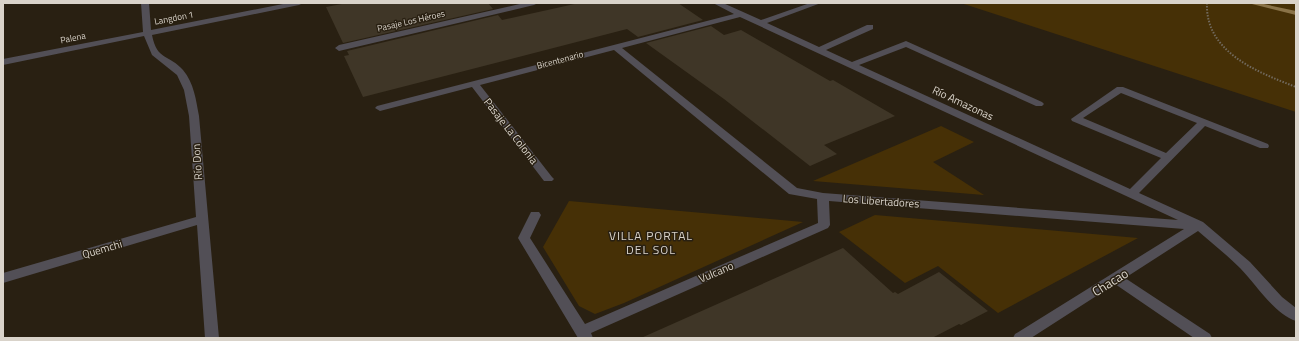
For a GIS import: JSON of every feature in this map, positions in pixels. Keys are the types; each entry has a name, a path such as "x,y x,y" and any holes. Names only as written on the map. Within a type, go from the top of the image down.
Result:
{"street":[{"name":"Río Don","path":"146,3 148,34 151,48 156,56 163,62 175,66 189,88 194,116 212,338"},
{"name":"Langdon 1","path":"148,34 299,3"},
{"name":"Pasaje Los Héroes","path":"340,48 534,3"},
{"name":"Río Amazonas","path":"717,3 1199,225 1245,266 1277,301 1296,316"},
{"path":"760,23 817,3"},
{"name":"Bicentenario","path":"380,108 741,14"},
{"path":"819,50 870,27"},
{"name":"Palena","path":"3,62 148,34"},
{"path":"851,65 906,44 1039,104"},
{"name":"Los Libertadores","path":"615,46 793,191 823,196 1199,225"},
{"name":"Pasaje La Colonia","path":"474,83 548,179"},
{"path":"1167,157 1076,119 1120,89 1264,146"},
{"path":"1131,194 1203,122"},
{"name":"Vulcano","path":"584,334 824,225 823,196"},
{"path":"535,215 524,238 584,334"},
{"name":"Quemchi","path":"3,278 202,220"},
{"name":"Chacao","path":"1020,338 1199,225"},
{"path":"1115,278 1206,338"}],"path":[{"path":"1207,3 1207,19 1211,29 1229,52 1260,72 1296,87"}],"shaded area":[{"path":"960,3 1296,3 1296,112 967,5"},
{"path":"941,126 974,142 933,162 984,195 813,181"},
{"path":"569,201 803,222 624,303 595,314 579,306 543,247"},
{"path":"875,215 1138,238 998,313 938,266 905,283 839,232"}],"building":[{"path":"347,3 488,3 493,9 343,43 326,7"},
{"path":"579,3 678,3 703,20 638,37 627,29 363,97 344,56 349,55 347,51 498,15 502,20"},
{"path":"711,26 724,35 741,30 830,81 833,80 895,116 824,145 837,154 810,166 724,99 646,43"},
{"path":"843,248 893,293 895,292 898,294 939,272 988,311 932,338 641,338"}],"waterway":[{"path":"1251,3 1296,13"}],"district":[{"name":"VILLA PORTAL DEL SOL","path":"651,243"}]}
